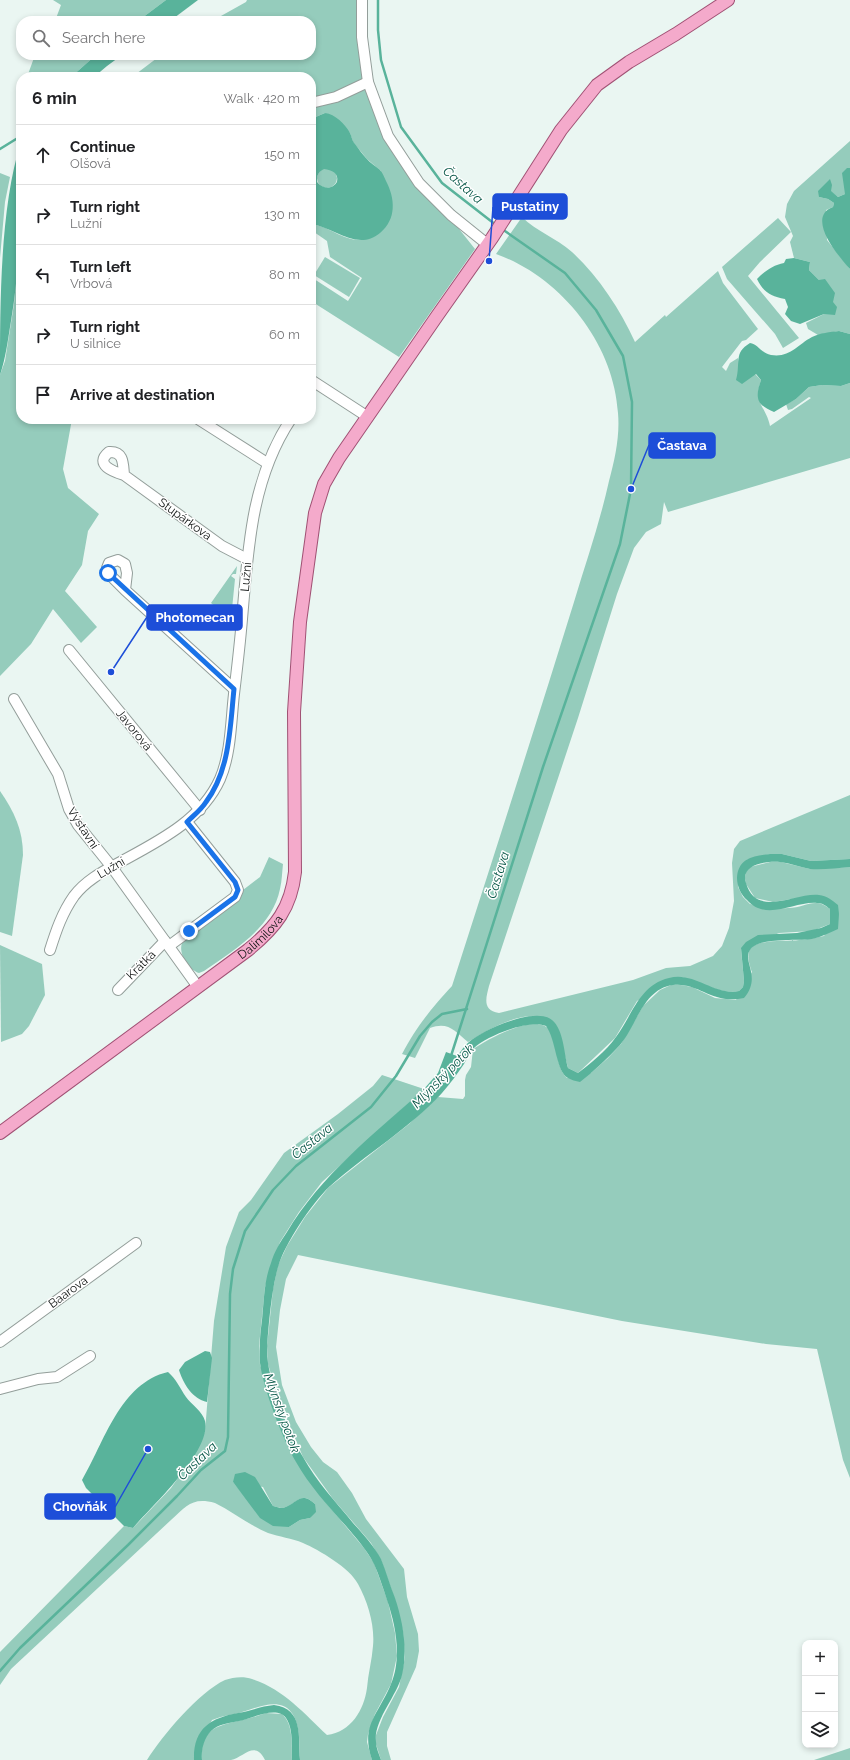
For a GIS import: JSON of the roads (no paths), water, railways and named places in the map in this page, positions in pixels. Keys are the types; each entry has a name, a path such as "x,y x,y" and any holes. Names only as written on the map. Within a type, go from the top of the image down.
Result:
{"main road":[{"name":"Dalimilova","path":"0,1132 248,950 269,931 283,913 292,891 295,872 294,712 300,622 308,559 318,501 330,472 490,241 561,130 597,85 629,62 676,34 728,0"}],"street":[{"path":"362,0 362,37 368,82 388,136 419,183 451,215 490,241"},
{"path":"316,102 336,97 368,82"},
{"path":"316,386 368,417"},
{"path":"206,424 267,464"},
{"name":"Lužní","path":"50,950 61,917 75,895 100,873 187,822 207,802 220,779 229,746 247,559 255,509 267,464 288,424"},
{"name":"Stupárkova","path":"124,475 222,546 247,559"},
{"path":"125,590 234,689"},
{"name":"Javorová","path":"69,650 200,810"},
{"name":"Výstavní","path":"14,699 58,774 69,809 78,825 111,866 198,987"},
{"name":"Krátká","path":"118,990 167,944 235,897 238,890 235,882 187,822"},
{"name":"Baarova","path":"0,1342 136,1243"},
{"path":"0,1389 38,1379 57,1377 90,1356"}],"water":[{"path":"166,0 198,0 177,16 145,16"},
{"path":"90,60 115,60 100,72 77,72"},
{"path":"325,113 336,117 343,123 350,133 353,142 363,155 383,174 391,194 393,208 392,215 386,227 380,233 363,240 346,237 316,225 316,117","holes":["324,169 332,171 337,176 337,182 335,185 327,188 317,182 319,173"]},
{"path":"16,161 16,284 8,341 0,375 1,287 5,226"},
{"path":"847,168 850,168 850,269 832,247 823,228 822,219 825,212 833,207 834,203 828,199 819,197 818,191 830,179 832,185 831,191 838,197 845,194 842,173"},
{"path":"794,258 810,262 809,270 819,280 825,279 835,293 833,302 837,307 835,315 824,314 800,324 791,321 785,314 788,307 785,299 776,297 762,288 757,279 760,276 773,267 784,263 786,259"},
{"path":"839,331 850,334 850,383 841,386 822,385 809,387 796,399 774,412 758,400 758,391 761,380 756,374 742,384 736,380 739,355 741,351 750,343 768,354 783,355 815,336"},
{"name":"Mlýnský potok","path":"770,854 782,854 811,861 850,859 850,867 825,869 810,869 780,862 762,863 750,868 745,877 751,894 759,900 768,902 810,895 819,895 829,898 838,905 838,929 812,939 769,941 754,946 748,954 752,976 749,990 744,998 723,998 682,985 673,985 654,993 642,1009 620,1045 580,1082 569,1079 564,1075 546,1026 539,1024 519,1027 498,1034 480,1043 474,1048 451,1083 429,1106 402,1130 343,1175 322,1194 299,1225 281,1258 272,1294 267,1347 270,1374 277,1399 292,1436 308,1466 326,1491 372,1545 381,1559 395,1598 404,1636 405,1656 402,1675 378,1726 376,1734 376,1744 381,1760 372,1760 368,1738 372,1720 391,1684 396,1664 397,1653 393,1620 374,1564 365,1549 319,1495 301,1471 285,1441 269,1400 260,1363 260,1347 266,1284 274,1255 282,1239 301,1211 332,1173 424,1089 438,1073 446,1052 457,1056 469,1042 497,1026 522,1018 544,1016 556,1024 563,1042 568,1068 578,1073 608,1047 622,1029 637,1002 650,987 669,978 678,977 696,980 721,990 730,992 739,991 743,987 744,981 741,948 746,942 758,935 797,933 821,928 830,924 830,909 821,904 808,903 772,910 755,906 743,896 737,881 739,868 749,859"},
{"path":"205,1351 210,1352 212,1358 207,1402 197,1398 189,1390 179,1370 185,1362"},
{"path":"168,1372 176,1381 186,1397 202,1414 205,1421 205,1433 190,1463 166,1493 133,1528 124,1526 86,1488 82,1480 106,1432 125,1401 137,1388 151,1378"},
{"path":"245,1472 255,1477 273,1506 283,1508 299,1499 306,1498 315,1504 316,1512 310,1518 300,1520 289,1527 273,1526 260,1518 233,1482 235,1474"},
{"path":"274,1705 284,1708 295,1718 298,1725 300,1760 292,1760 292,1738 289,1723 286,1718 282,1714 270,1713 217,1727 211,1731 205,1741 202,1752 202,1760 194,1760 194,1749 200,1733 212,1722 228,1715"}],"waterway":[{"name":"Častava","path":"378,0 378,30 381,60 401,127 442,183 496,225"},
{"path":"0,149 16,139"},
{"name":"Častava","path":"451,1056 543,767 620,544 631,489 632,402 623,356 596,310 565,273 502,229"},
{"name":"Častava","path":"0,1671 20,1648 128,1545 201,1470 225,1451 228,1437 230,1294 233,1269 245,1231 273,1190 296,1166 371,1107 396,1076 420,1036 432,1022 442,1014 467,1009"}],"place":[{"name":"Pustatiny","path":"489,261"},
{"name":"Častava","path":"631,489"},
{"name":"Photomecan","path":"111,672"},
{"name":"Chovňák","path":"148,1449"}]}
